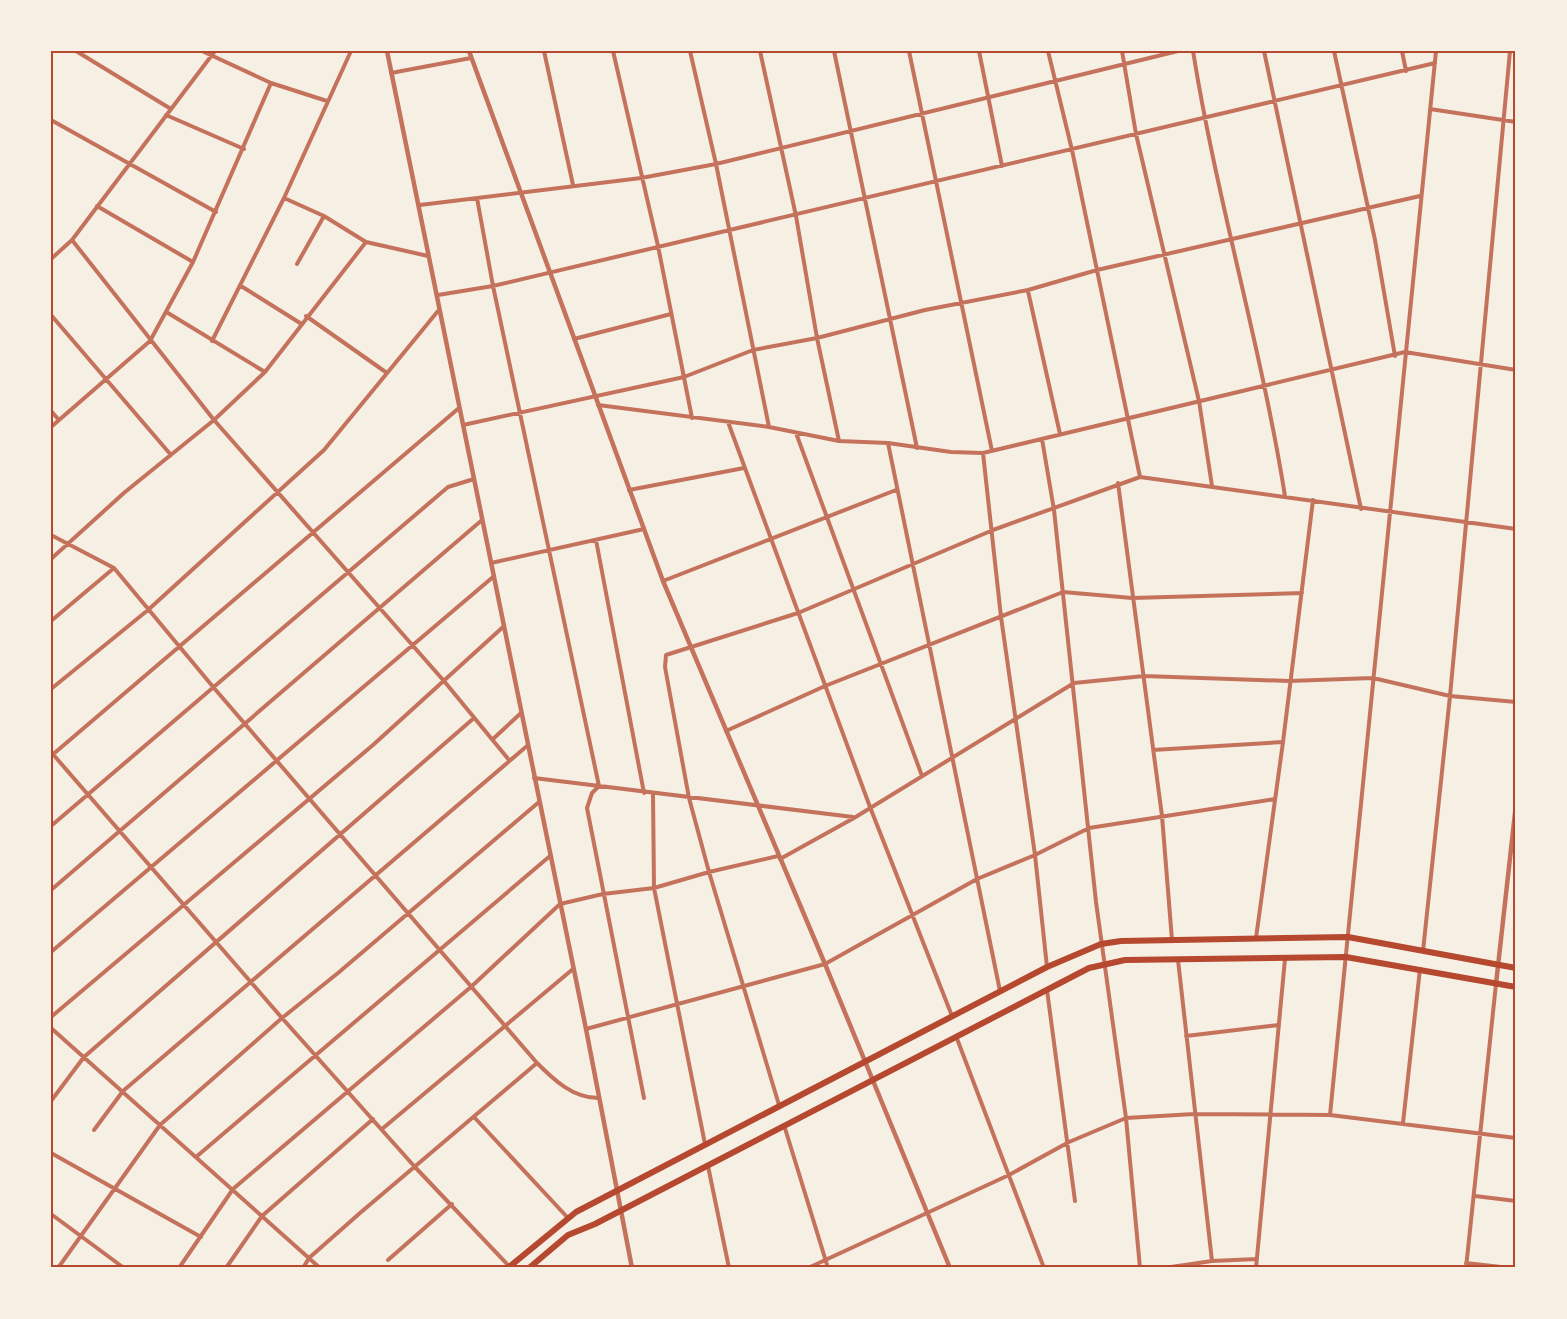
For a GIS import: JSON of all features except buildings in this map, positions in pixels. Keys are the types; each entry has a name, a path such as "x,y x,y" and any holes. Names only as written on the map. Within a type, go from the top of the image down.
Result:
{"highway":[{"path":"508,1267 568,1218 616,1191 1047,967 1101,944 1172,940 1348,937 1516,968"},
{"path":"529,1268 568,1235 1089,968 1125,960 1346,957 1516,987"}],"street":[{"path":"76,51 171,109"},
{"path":"202,51 271,83 327,101"},
{"path":"51,259 72,240 215,51"},
{"path":"212,341 241,286 249,263 284,198 351,51"},
{"path":"387,51 420,205 428,256 438,295 438,311 586,1029 632,1268"},
{"path":"469,51 663,581 825,964 950,1268"},
{"path":"544,51 573,185"},
{"path":"613,51 658,246 692,418"},
{"path":"690,51 716,164 769,427"},
{"path":"760,51 796,216 817,338 839,441"},
{"path":"834,51 917,448"},
{"path":"909,51 992,450"},
{"path":"979,51 1002,166"},
{"path":"1048,51 1053,80 1072,150 1140,477"},
{"path":"1122,51 1136,134 1199,400 1212,486"},
{"path":"420,205 641,177 716,164 1178,51"},
{"path":"1193,51 1203,118 1264,385 1285,496"},
{"path":"1264,51 1361,508"},
{"path":"1334,51 1368,209 1395,356"},
{"path":"1402,51 1406,70"},
{"path":"1330,1115 1436,51"},
{"path":"1423,951 1450,696 1510,51"},
{"path":"391,73 471,58"},
{"path":"438,295 493,286 729,229 796,216 864,197 937,182 1435,63"},
{"path":"51,427 108,380 150,341 168,313 194,262 271,83"},
{"path":"1430,109 1516,122"},
{"path":"166,115 244,149"},
{"path":"51,120 216,212"},
{"path":"462,425 684,377 753,350 817,338 890,318 1028,290 1097,270 1231,237 1420,196"},
{"path":"284,198 324,216 366,242 428,256"},
{"path":"477,198 493,286 599,786"},
{"path":"97,206 194,262"},
{"path":"297,264 324,216"},
{"path":"72,240 214,420 444,681 509,760"},
{"path":"51,559 125,492 214,420 265,372 300,323 366,242"},
{"path":"241,286 300,323"},
{"path":"1028,290 1060,434"},
{"path":"51,689 148,610 277,494 334,439 438,311"},
{"path":"168,313 265,372"},
{"path":"573,339 671,314"},
{"path":"51,315 171,455"},
{"path":"306,316 387,373"},
{"path":"598,405 769,427 839,441 888,443 917,448 983,453 1405,352 1480,366 1516,370"},
{"path":"459,408 52,754 315,1056 508,1267"},
{"path":"51,411 59,420"},
{"path":"728,422 870,807 952,1017"},
{"path":"795,433 922,776"},
{"path":"1042,439 1054,510 1101,944 1126,1118 1140,1268"},
{"path":"888,443 1000,992"},
{"path":"983,453 1001,617 1035,855 1047,967"},
{"path":"630,490 744,468"},
{"path":"779,1106 689,798 664,667 666,655 798,613 993,530 1054,510 1118,483 1140,477 1516,529"},
{"path":"51,826 448,487 474,479"},
{"path":"1118,483 1162,816 1172,940"},
{"path":"663,581 896,490"},
{"path":"1255,939 1283,742 1312,500"},
{"path":"51,890 482,520"},
{"path":"490,563 644,529"},
{"path":"51,535 114,568 245,725 537,1063 566,1088 590,1098 598,1098"},
{"path":"596,540 644,793"},
{"path":"51,621 114,568"},
{"path":"51,952 493,577"},
{"path":"726,731 825,686 1063,592 1132,598 1302,592"},
{"path":"51,1017 309,798 503,627"},
{"path":"179,1268 233,1189 472,986 560,904 603,894 654,888 709,872 779,858 854,818 1074,682 1144,676 1289,681 1372,678 1450,696 1516,702"},
{"path":"493,739 521,713"},
{"path":"51,1101 84,1057 474,718"},
{"path":"1153,750 1283,742"},
{"path":"94,1130 123,1091 250,980 527,746"},
{"path":"534,778 654,795 854,818"},
{"path":"599,786 592,793 587,808 630,1017 644,1098"},
{"path":"654,795 654,888 705,1144"},
{"path":"586,1029 825,964 977,879 1035,855 1089,828 1275,800"},
{"path":"58,1268 160,1125 282,1018 338,974 539,802"},
{"path":"1510,1268 1466,1266 1516,804"},
{"path":"196,1157 550,856"},
{"path":"1256,1268 1284,959"},
{"path":"1178,960 1212,1261"},
{"path":"382,1129 573,969"},
{"path":"1403,1123 1420,969"},
{"path":"1047,990 1069,1142 1075,1201"},
{"path":"1186,1036 1279,1025"},
{"path":"51,1028 320,1268"},
{"path":"956,1036 1044,1268"},
{"path":"303,1268 309,1258 414,1166 537,1063"},
{"path":"808,1268 825,1258 927,1214 1009,1175 1069,1142 1126,1118 1194,1114 1330,1115 1516,1138"},
{"path":"474,1117 568,1218"},
{"path":"226,1268 262,1216 373,1119"},
{"path":"784,1124 828,1268"},
{"path":"51,1153 201,1237"},
{"path":"708,1163 729,1268"},
{"path":"1475,1196 1516,1201"},
{"path":"388,1260 452,1204"},
{"path":"51,1214 124,1268"},
{"path":"1164,1268 1212,1261 1257,1259"}]}
